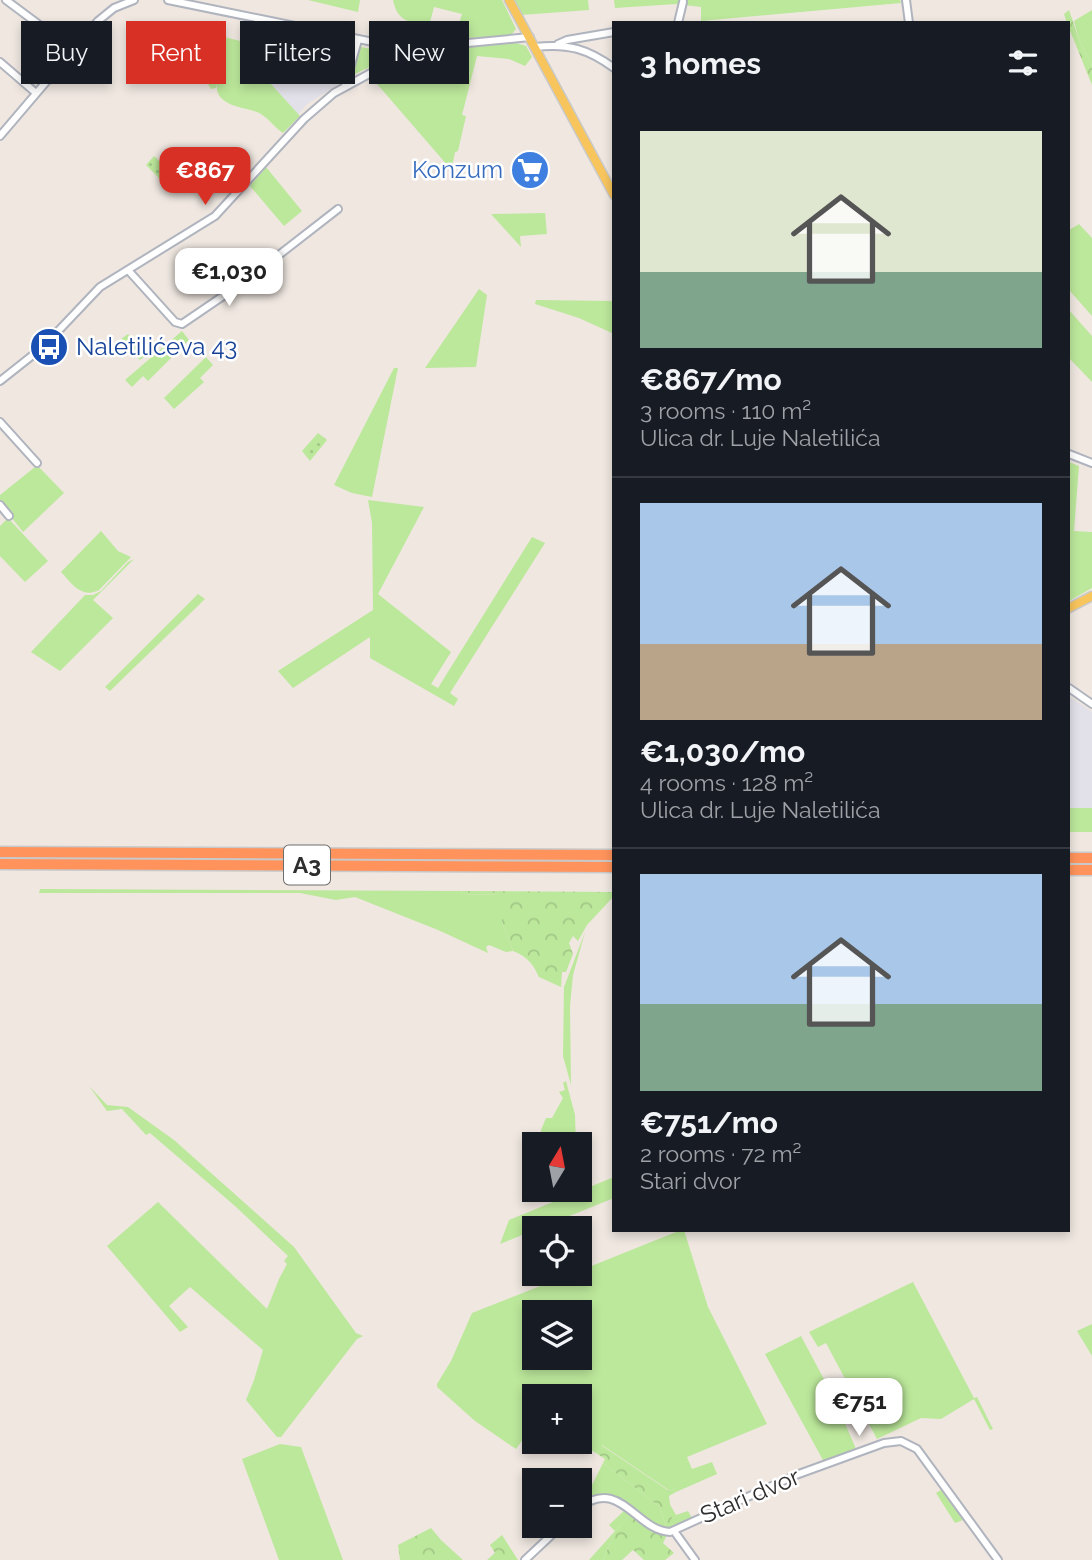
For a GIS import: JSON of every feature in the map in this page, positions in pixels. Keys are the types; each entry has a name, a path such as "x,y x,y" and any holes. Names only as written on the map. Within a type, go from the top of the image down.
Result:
{"highway":[{"name":"A3","path":"0,852 612,855"},
{"path":"1070,858 1092,858"},
{"name":"A3","path":"0,864 612,867"},
{"path":"1070,870 1092,870"}],"main road":[{"path":"509,0 612,191"},
{"path":"1070,607 1092,596"}],"street":[{"path":"6,0 34,21"},
{"path":"98,21 121,4 134,0"},
{"path":"168,0 369,42"},
{"path":"906,0 909,21"},
{"path":"678,21 683,2"},
{"path":"556,46 567,40 612,32"},
{"path":"469,43 530,37"},
{"path":"345,86 358,40"},
{"path":"535,47 556,46 589,51 612,67"},
{"path":"0,62 36,93"},
{"path":"0,381 43,347 100,287 215,216 318,104 345,86 369,75"},
{"path":"0,135 44,84"},
{"path":"128,270 175,322 182,324 248,279 338,209"},
{"path":"0,422 37,463"},
{"path":"1070,454 1092,463"},
{"path":"0,505 9,516"},
{"path":"1070,689 1092,704"},
{"name":"Stari dvor","path":"592,1501 608,1499 628,1507 659,1530 674,1531 796,1475 896,1440 917,1449 998,1560"},
{"path":"674,1531 695,1560"},
{"path":"526,1560 549,1538"}],"shaded area":[{"path":"271,84 338,84 306,105 298,114"},
{"path":"1070,697 1092,712 1092,832 1070,832"}],"green space":[{"path":"308,0 360,0 358,12"},
{"path":"393,0 502,0 516,29 511,35 469,38 469,21 460,21 462,14 434,7 430,21 407,21 399,15"},
{"path":"514,0 588,0 589,10 521,15"},
{"path":"614,0 900,0 901,3 701,21 701,7 677,4 615,8"},
{"path":"1069,10 1092,66 1092,85 1070,30 1070,21 1066,21 1064,14"},
{"path":"1092,10 1092,66 1080,42 1074,21"},
{"path":"226,38 233,39 240,42 240,84 271,84 300,116 283,133 261,114 225,101 217,91 217,84 226,84"},
{"path":"516,43 526,46 532,57 525,66 509,59 477,56 462,115 466,116 458,151 448,166 377,84 469,84 469,47"},
{"path":"361,47 369,49 369,67 355,74"},
{"path":"208,84 217,84 216,88 211,89"},
{"path":"154,156 170,171 161,180 146,165"},
{"path":"266,167 302,211 284,226 250,186"},
{"path":"545,213 547,234 520,236 521,247 491,214"},
{"path":"1079,224 1092,238 1092,316 1070,291 1070,229"},
{"path":"239,263 247,276 219,295 210,283"},
{"path":"479,289 487,295 476,367 425,368"},
{"path":"536,300 612,301 612,333 579,318 535,304"},
{"path":"1070,311 1092,336 1092,382 1070,359"},
{"path":"182,331 189,340 148,381 143,376 132,387 125,380"},
{"path":"128,334 146,355 140,360 121,339"},
{"path":"206,357 213,365 200,378 204,382 174,409 164,398"},
{"path":"394,368 398,368 372,497 352,493 334,485"},
{"path":"318,433 327,440 310,461 302,451"},
{"path":"1070,462 1079,466 1074,531 1092,532 1092,588 1070,600"},
{"path":"35,463 64,493 23,532 0,503 0,495 35,467"},
{"path":"368,500 424,507 378,594 451,652 431,684 438,688 532,537 545,543 450,693 458,699 454,706 370,658 370,637 293,688 278,671 373,610 372,523"},
{"path":"8,518 48,561 25,582 0,556 0,526"},
{"path":"101,531 118,551 131,557 99,590 87,593 73,585 61,572"},
{"path":"134,559 93,600 113,618 60,671 31,652 85,595 101,591"},
{"path":"198,594 205,599 110,691 105,687"},
{"path":"1070,808 1092,808 1092,832 1070,832"},
{"path":"40,889 461,891 462,894 502,895 502,922 513,951 506,952 489,945 486,947 488,953 355,897 336,900 300,893 39,893"},
{"path":"461,891 612,892 612,898 587,925 578,941 573,936 569,943 573,954 566,972 562,972 561,987 539,977 529,961 513,951 502,922 502,895 462,894"},
{"path":"585,932 573,975 570,1006 571,1085 563,1056 564,987"},
{"path":"566,1081 575,1115 576,1132 541,1132 546,1118 552,1118 563,1098 559,1092 565,1090 563,1083"},
{"path":"89,1086 107,1105 128,1107 174,1140 294,1247 356,1333 363,1336 357,1339 281,1437 277,1437 246,1400 263,1350 190,1287 169,1306 188,1327 180,1332 107,1246 158,1202 267,1309 288,1256 150,1133 146,1135 122,1109 107,1111"},
{"path":"612,1178 612,1199 569,1216 522,1216 522,1235 500,1244 509,1220 553,1202 592,1202 592,1186"},
{"path":"676,1232 685,1232 708,1307 767,1424 687,1457 692,1469 712,1462 717,1474 676,1492 674,1489 670,1491 602,1445 596,1453 592,1451 592,1384 522,1384 522,1441 516,1449 475,1421 437,1387 472,1313 541,1286 592,1286 592,1266"},
{"path":"913,1282 993,1429 990,1430 974,1399 941,1419 921,1418 877,1439 826,1343 818,1347 809,1332"},
{"path":"1092,1324 1092,1356 1077,1331"},
{"path":"801,1336 835,1400 856,1449 824,1462 765,1354"},
{"path":"280,1444 301,1447 343,1560 279,1560 242,1459"},
{"path":"601,1445 669,1491 674,1489 676,1492 669,1496 673,1528 667,1530 660,1507 603,1463 605,1459 596,1453"},
{"path":"603,1463 660,1507 667,1530 617,1498 592,1496 592,1485"},
{"path":"941,1490 963,1520 955,1523 936,1493"},
{"path":"668,1501 676,1515 688,1511 692,1518 673,1528"},
{"path":"626,1509 632,1513 615,1531 609,1525"},
{"path":"632,1513 657,1532 667,1535 663,1543 674,1553 665,1560 644,1560 633,1550 622,1560 603,1560 615,1531"},
{"path":"431,1528 463,1560 400,1560 398,1545"},
{"path":"615,1531 603,1560 589,1560"},
{"path":"502,1535 518,1560 487,1560 495,1553 490,1545"}],"place":[{"name":"Konzum","path":"530,170"},
{"name":"Naletilićeva 43","path":"49,347"}]}
